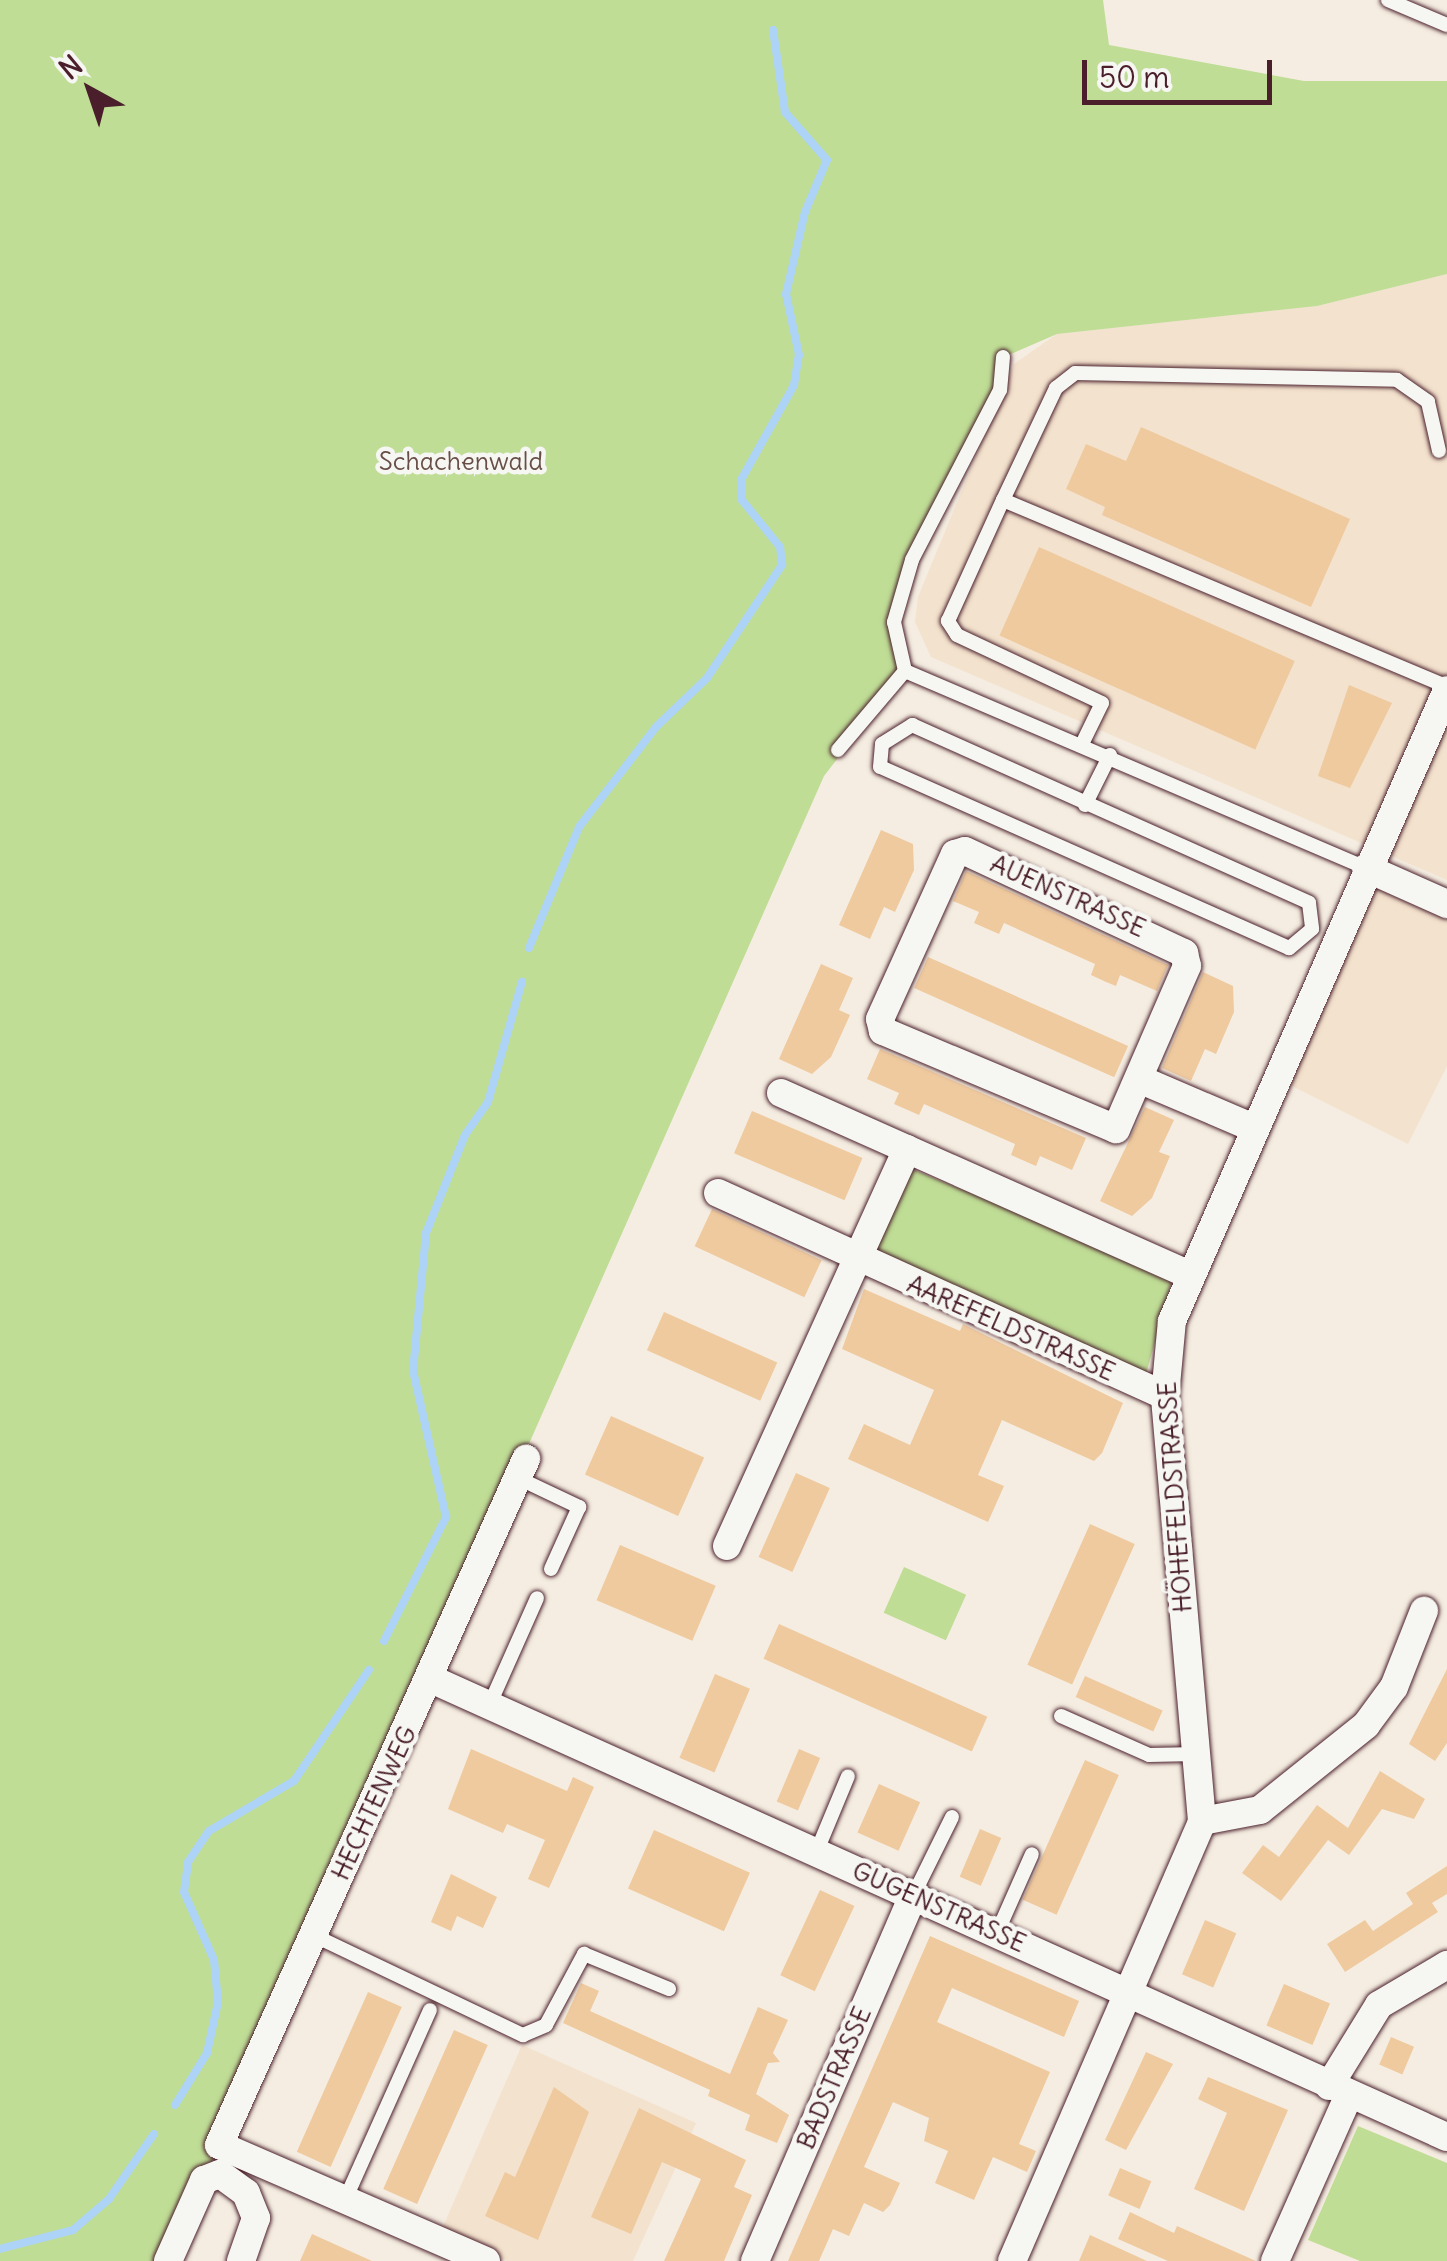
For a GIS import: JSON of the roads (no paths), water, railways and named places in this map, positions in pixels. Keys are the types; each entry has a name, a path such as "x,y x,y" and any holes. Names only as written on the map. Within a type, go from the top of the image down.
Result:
{"street":[{"name":"HÖHEFELDSTRASSE","path":"1012,2261 1132,1993 1202,1821 1200,1754 1165,1396 1172,1322 1189,1275 1447,688"},
{"name":"AUENSTRASSE","path":"965,851 1184,953 1187,966 1138,1078 1116,1129 1104,1130 883,1031 880,1018 955,854 965,851"},
{"path":"1366,868 1447,904"},
{"path":"1138,1078 1254,1128"},
{"path":"781,1093 1189,1275"},
{"path":"726,1546 908,1150"},
{"name":"AAREFELDSTRASSE","path":"718,1193 1165,1396"},
{"name":"HECHTENWEG","path":"345,2200 220,2145 522,1469"},
{"path":"1202,1821 1260,1810 1366,1725 1394,1687 1424,1611"},
{"name":"GUGENSTRASSE","path":"431,1679 1447,2137"},
{"name":"BADSTRASSE","path":"755,2261 913,1896"},
{"path":"1275,2261 1339,2091 1379,2006 1447,1965"},
{"path":"168,2261 204,2180 220,2174 246,2193 256,2218 240,2261"},
{"path":"345,2200 486,2261"}],"lane":[{"path":"1388,0 1447,25"},
{"path":"1004,357 1000,390 912,560 894,622 905,671 926,686 987,700 1366,868"},
{"path":"1083,742 1102,703 957,635 948,621 1056,388 1075,373 1397,380 1428,402 1438,452"},
{"path":"1004,500 1447,688"},
{"path":"838,750 905,671"},
{"path":"912,725 1085,805 1309,902 1312,930 1289,948 880,767 876,758 912,725"},
{"path":"1085,805 1110,754"},
{"path":"522,1469 580,1507 551,1569"},
{"path":"489,1706 537,1598"},
{"path":"1061,1716 1149,1755 1200,1754"},
{"path":"816,1853 848,1776"},
{"path":"913,1896 952,1816"},
{"path":"997,1933 1032,1854"},
{"path":"314,1935 523,2035 546,2024 584,1954 669,1989"},
{"path":"345,2200 430,2010"}],"waterway":[{"path":"529,948 579,827 656,727 707,678 782,565 780,547 742,500 741,480 794,385 799,355 786,294 805,212 827,160 785,112 773,30"},
{"path":"384,1641 446,1517 413,1371 426,1233 465,1135 488,1102 522,982"},
{"path":"175,2105 207,2053 218,2002 214,1960 184,1892 188,1862 209,1831 294,1781 369,1670"},
{"path":"0,2249 73,2230 109,2199 154,2134"}],"park label":[{"name":"Schachenwald","path":"461,461"}]}
